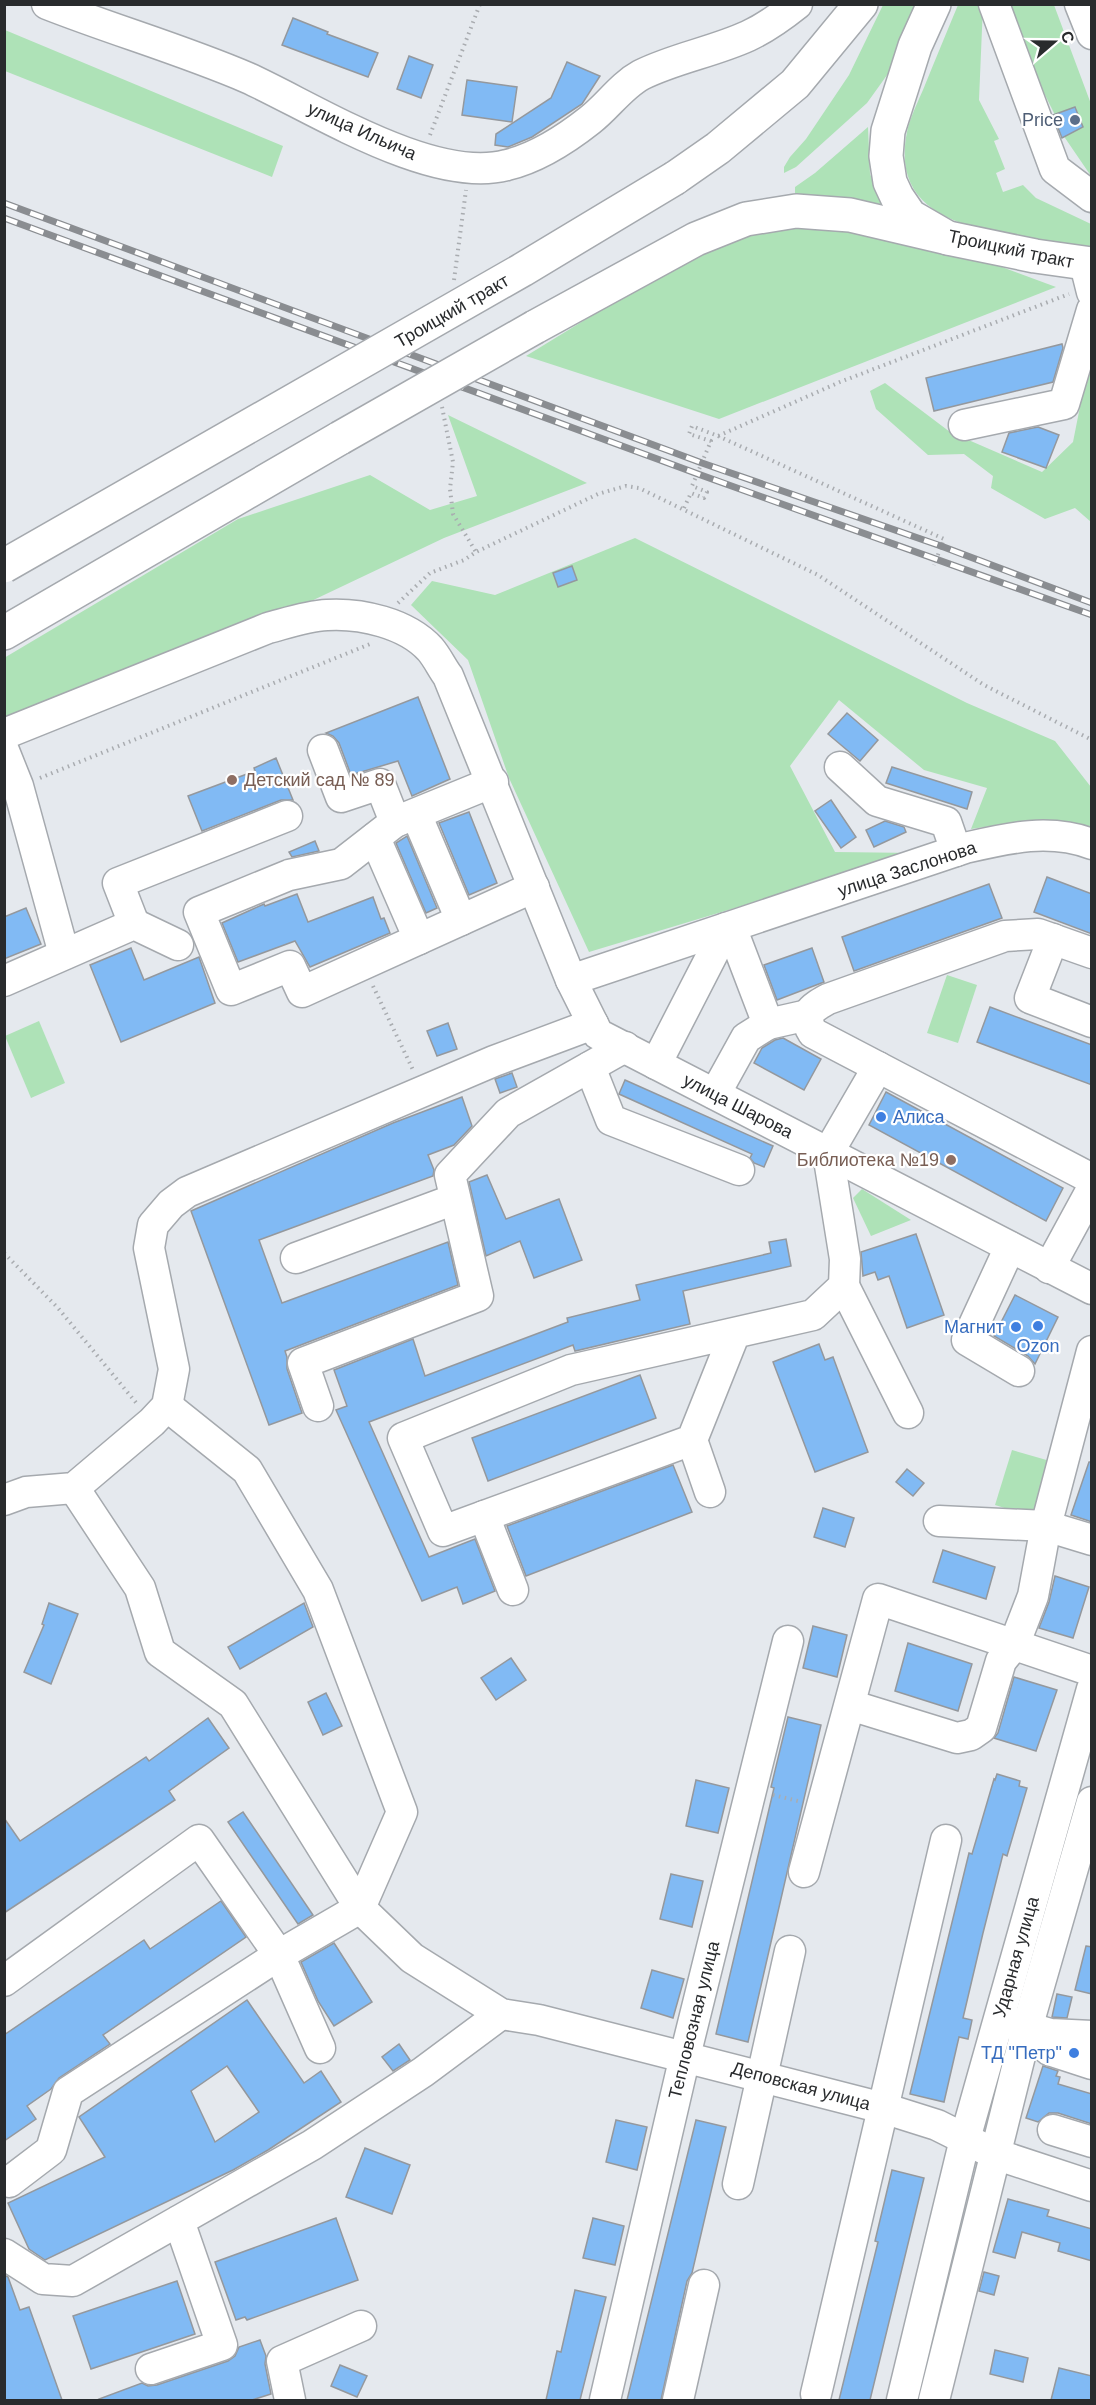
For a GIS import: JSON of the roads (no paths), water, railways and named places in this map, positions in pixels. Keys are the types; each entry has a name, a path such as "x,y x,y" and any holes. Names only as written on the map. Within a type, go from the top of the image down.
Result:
{"main road":[{"name":"Троицкий тракт","path":"4,566 512,276 675,178 718,148 795,84 861,4"},
{"name":"Троицкий тракт","path":"934,4 915,46 888,131 886,156 890,183 897,197 910,216 948,238 1090,283"},
{"path":"4,633 535,327 715,230 752,218 796,211 850,215 948,238"}],"street":[{"name":"улица Ильича","path":"49,5 247,78 375,140 422,158 460,166 484,168 504,166 524,160 591,120 632,80 662,64 747,36 798,4"},
{"path":"994,4 1055,169 1092,197"},
{"path":"1080,4 1092,34"},
{"path":"964,425 1064,404 1090,283"},
{"name":"улица Шарова","path":"4,734 268,628 299,620 326,615 350,615 386,623 406,631 430,649 448,676 493,782 571,980 598,1034 1092,1289"},
{"path":"323,750 341,797 380,783 395,824 419,939"},
{"path":"4,751 18,786 64,954"},
{"path":"840,767 877,801 946,822 956,851"},
{"path":"493,782 395,824 341,864 289,875 199,912 231,990 290,966 302,992 534,887"},
{"path":"178,945 134,924 118,883 287,816"},
{"path":"395,824 461,920"},
{"name":"улица Заслонова","path":"571,980 956,851 1010,837 1048,834 1092,844"},
{"path":"4,981 134,924"},
{"path":"728,928 768,1024"},
{"path":"656,1064 728,928"},
{"path":"1092,953 1038,934 1005,936 828,999 814,1007 808,1015 808,1025 813,1033 1092,1179"},
{"path":"1053,939 1030,998 1092,1022"},
{"path":"715,1094 746,1038 768,1024 808,1015"},
{"path":"4,1500 26,1492 74,1488 159,1414 174,1369 149,1248 153,1225 171,1204 187,1192 423,1091 494,1061 593,1024"},
{"path":"318,1406 303,1363 478,1296 450,1175 508,1113 625,1047"},
{"path":"590,1067 611,1120 739,1170"},
{"path":"878,1067 828,1153 845,1259 844,1286 909,1413"},
{"path":"1049,1268 1092,1189"},
{"path":"296,1258 455,1199"},
{"path":"1010,1247 967,1340 1019,1371"},
{"path":"692,1440 443,1531 403,1438 571,1370 813,1316 844,1286"},
{"path":"710,1492 692,1440 734,1335"},
{"path":"850,1706 957,1738 970,1735 981,1728 1001,1661 1014,1645 1033,1596 1046,1526 1092,1351"},
{"path":"9,2181 51,2150 68,2092 279,1955 360,1908 402,1812 318,1590 246,1470 159,1414"},
{"path":"4,2254 43,2278 74,2281 312,2145 423,2072 501,2014 412,1958 360,1908 233,1704 160,1652 140,1588 74,1488"},
{"path":"484,1516 513,1590"},
{"path":"939,1521 1046,1526 1092,1540"},
{"path":"804,1872 878,1599 1092,1671"},
{"name":"Тепловозная улица","path":"605,2400 685,2056 788,1641"},
{"name":"Ударная улица","path":"902,2400 965,2139 1092,1689"},
{"name":"Ударная улица","path":"934,2400 1028,2028 1092,1802"},
{"path":"4,1981 199,1840 279,1955 320,2048"},
{"path":"816,2394 946,1840"},
{"path":"738,2184 790,1951"},
{"name":"Деповская улица","path":"501,2014 539,2020 884,2108 937,2125 995,2154 1092,2186"},
{"path":"999,2019 1050,2034 1092,2036"},
{"path":"1028,2028 1049,2050 1092,2064"},
{"path":"1053,2130 1092,2142"},
{"path":"151,2369 222,2345 179,2221"},
{"path":"678,2400 704,2285"},
{"path":"290,2400 282,2361 361,2326"}],"railway":[{"path":"4,203 702,463 941,546 1092,603"},
{"path":"4,218 698,474 1092,615"}],"place":[{"name":"Price","path":"1075,120"},
{"name":"Детский сад № 89","path":"232,780"},
{"name":"Алиса","path":"881,1117"},
{"name":"Библиотека №19","path":"951,1160"},
{"name":"Ozon","path":"1038,1326"},
{"name":"Магнит","path":"1016,1327"},
{"name":"ТД \"Петр\"","path":"1074,2053"}]}
